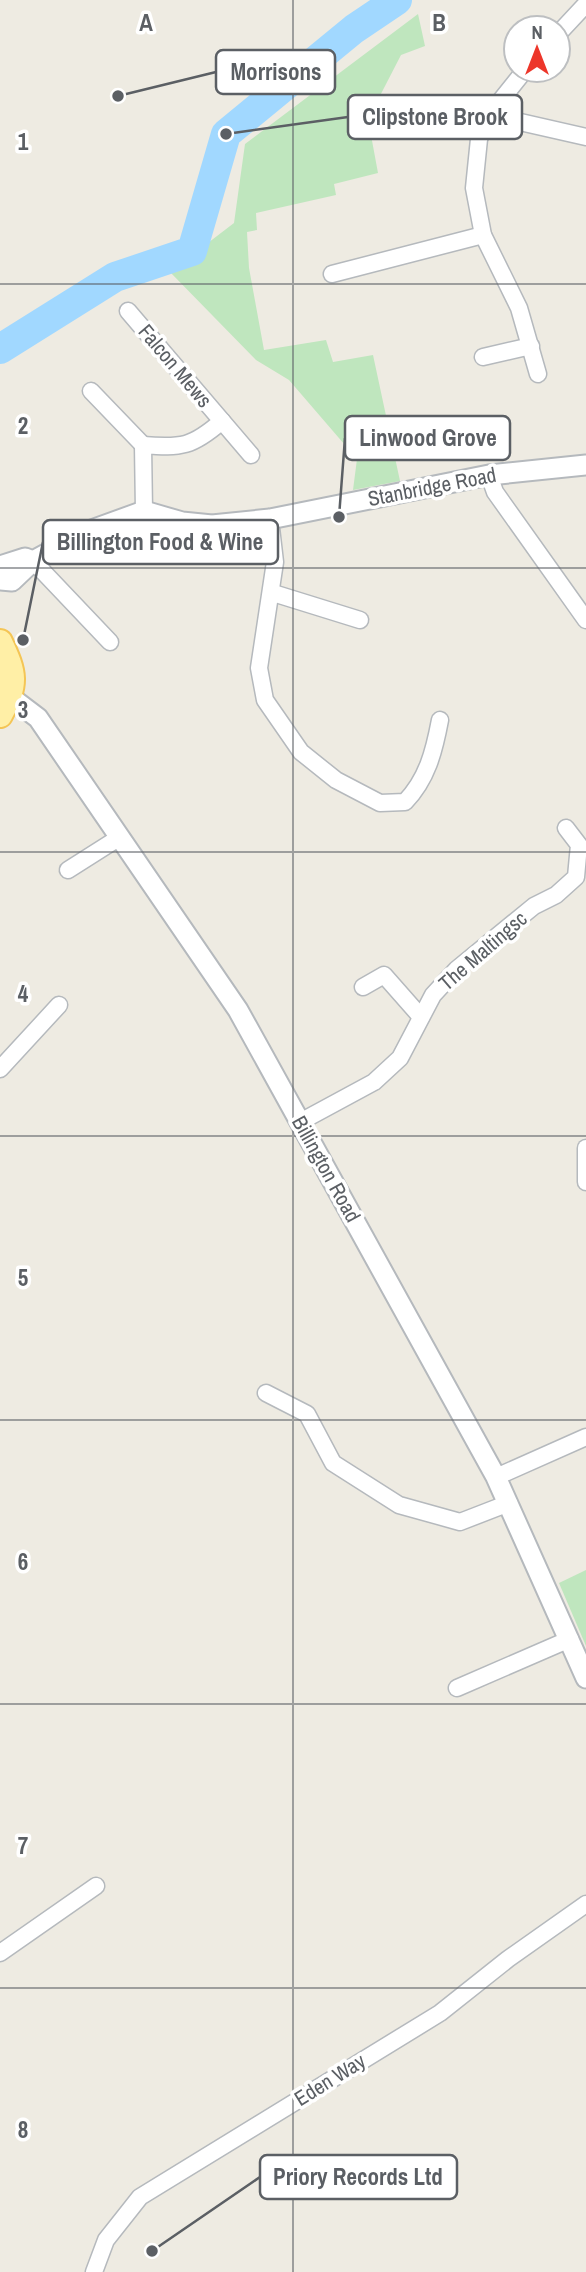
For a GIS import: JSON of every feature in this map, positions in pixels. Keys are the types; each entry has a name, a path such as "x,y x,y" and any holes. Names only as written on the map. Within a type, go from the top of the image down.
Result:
{"main road":[{"path":"0,642 14,671 4,706"}],"street":[{"path":"572,19 586,4"},
{"path":"514,84 489,115 479,139 474,188 483,235 519,308 538,374"},
{"path":"489,115 586,137"},
{"path":"332,274 483,235"},
{"name":"Falcon Mews","path":"128,311 251,455"},
{"path":"483,357 531,346"},
{"path":"0,580 12,581 33,561 86,532 144,511 143,445 91,391"},
{"name":"Falcon Mews","path":"143,445 177,448 197,443 222,421"},
{"name":"Stanbridge Road","path":"144,511 181,522 212,524 270,519 489,475 586,465"},
{"path":"489,475 495,492 586,620"},
{"path":"270,519 275,562 273,593 259,668 265,700 301,752 336,780 380,803 405,802 419,787 433,754 440,720"},
{"path":"0,566 25,558 33,561 110,642"},
{"path":"273,593 360,620"},
{"name":"Billington Road","path":"4,706 38,718 238,1010 496,1477 586,1678"},
{"name":"The Maltingsc","path":"300,1122 374,1082 400,1058 433,995 457,969 534,906 556,895 576,877 579,845 566,828"},
{"path":"68,870 120,836"},
{"path":"363,987 384,975 421,1017"},
{"path":"0,1069 59,1005"},
{"path":"586,1148 586,1182"},
{"path":"266,1393 307,1414 332,1463 399,1505 460,1522 509,1503"},
{"path":"496,1477 586,1437"},
{"path":"457,1688 570,1639"},
{"path":"0,1953 96,1886"},
{"name":"Eden Way","path":"94,2272 106,2240 141,2197 440,2013 508,1959 586,1904"}],"green space":[{"path":"418,14 425,46 401,55 368,119 378,173 334,184 336,195 256,213 257,230 247,232 249,268 264,350 326,340 333,362 373,355 400,481 353,490 357,459 289,380 256,360 170,272 234,223 245,144"},
{"path":"586,1570 586,1646 559,1583"}],"waterway":[{"path":"0,349 115,277 192,251 226,134 354,29 397,0"}],"place":[{"name":"Morrisons","path":"118,96"},
{"name":"Clipstone Brook","path":"226,134"},
{"name":"Linwood Grove","path":"339,517"},
{"name":"Billington Food & Wine","path":"23,640"},
{"name":"Priory Records Ltd","path":"152,2251"}]}
